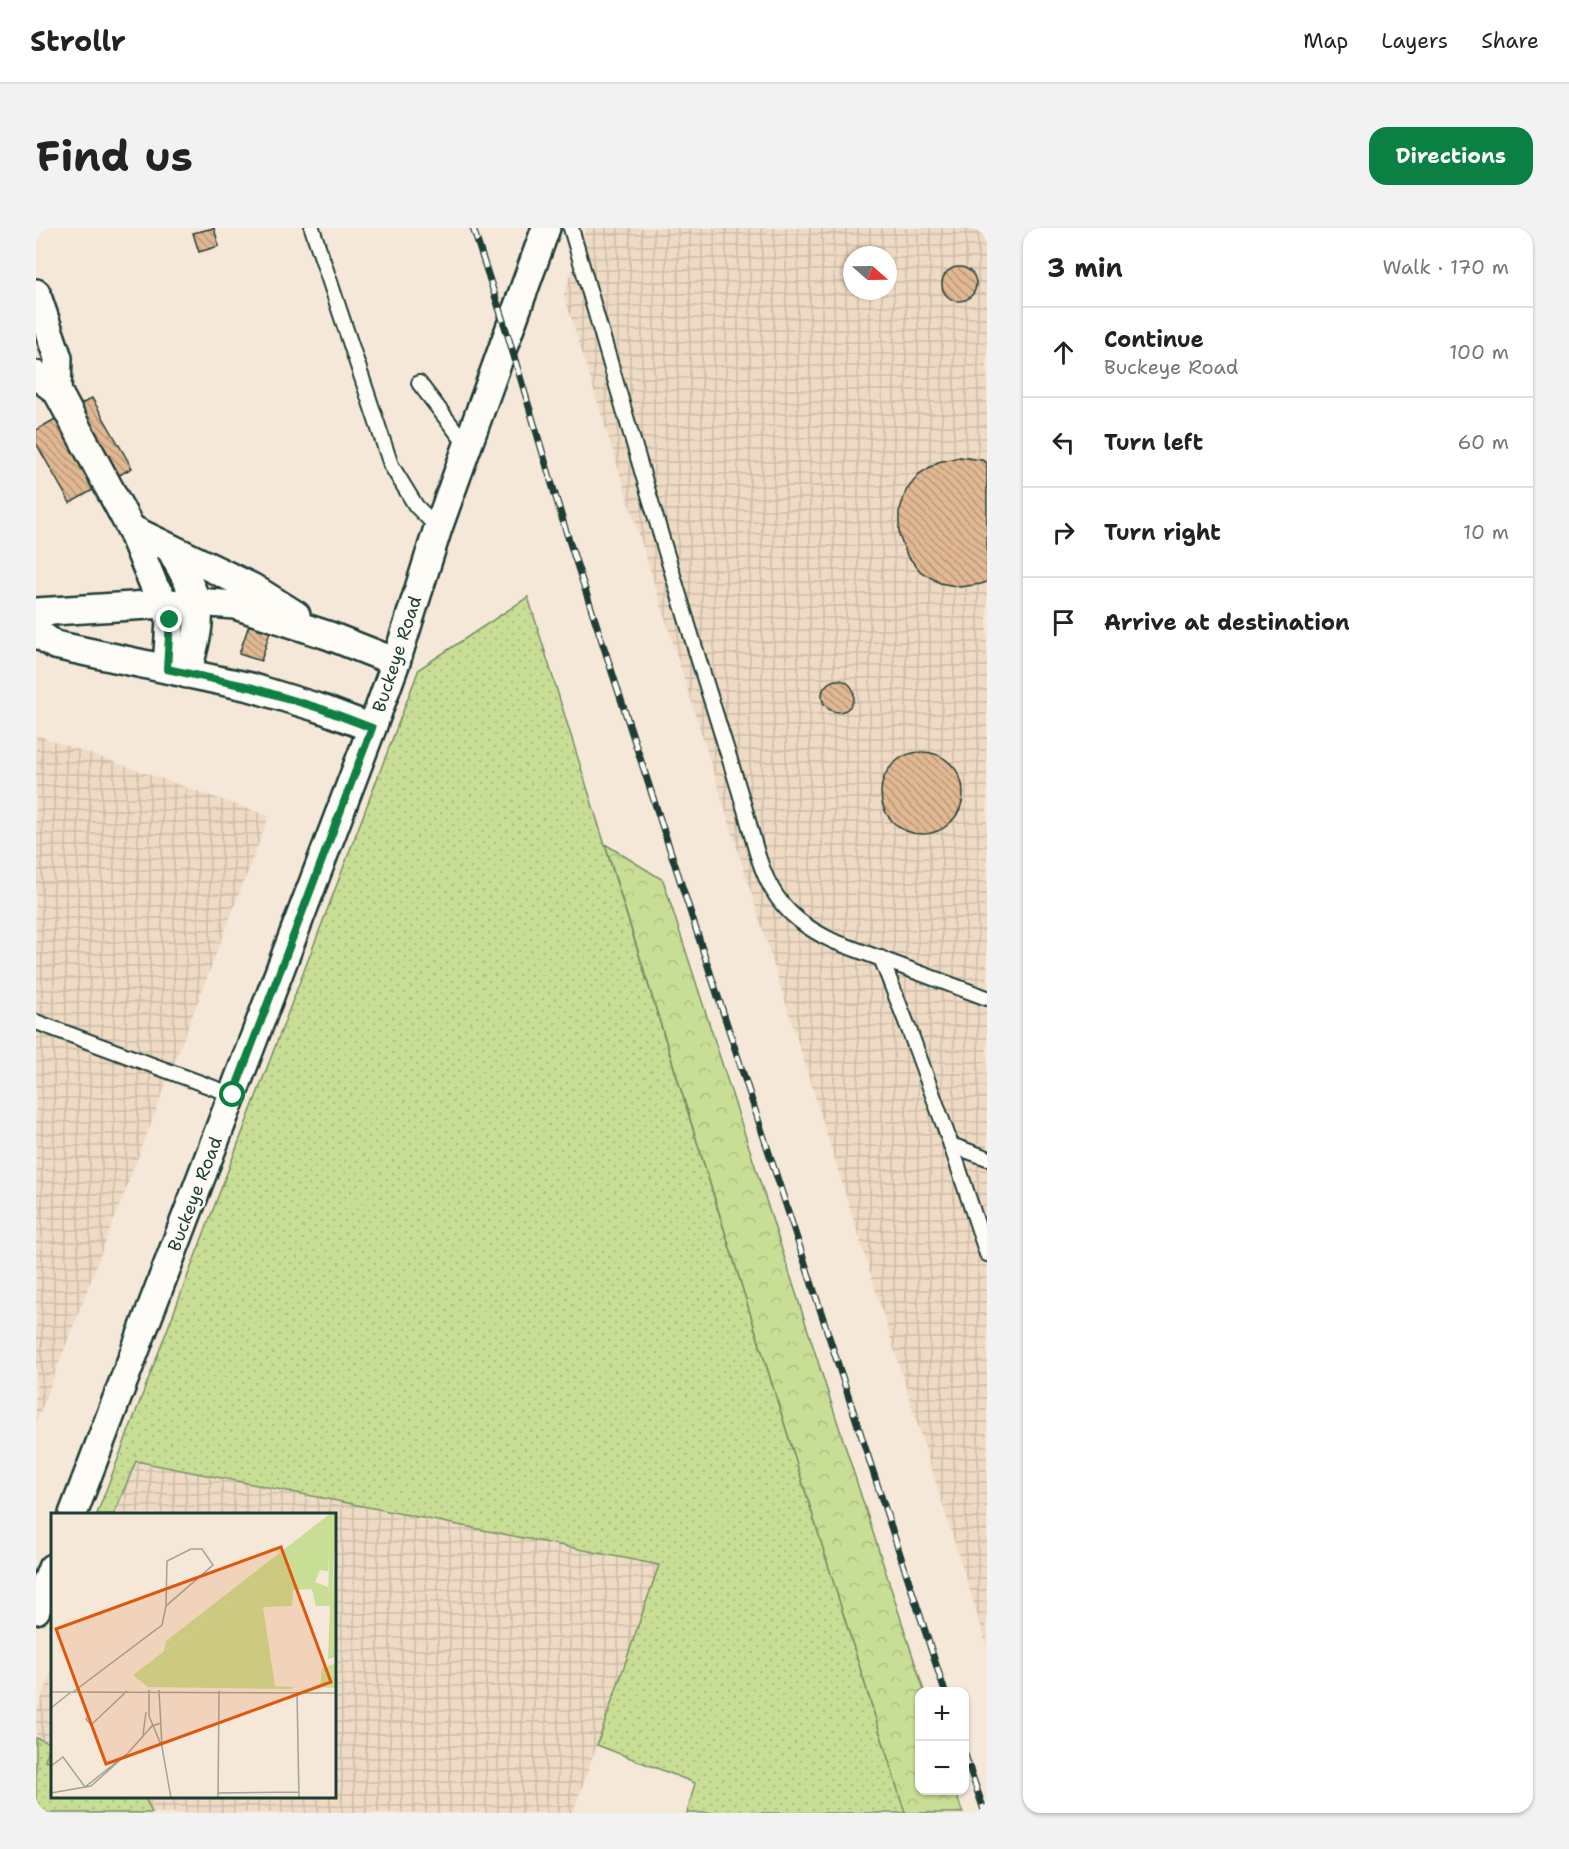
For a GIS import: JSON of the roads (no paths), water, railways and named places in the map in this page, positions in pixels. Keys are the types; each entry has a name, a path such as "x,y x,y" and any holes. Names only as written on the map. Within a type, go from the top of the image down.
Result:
{"street":[{"name":"Buckeye Road","path":"74,1513 372,728 396,662 438,528 546,228"},
{"path":"39,302 58,358 46,383 131,529 170,620 177,671"},
{"path":"131,529 253,588 330,636"},
{"path":"170,548 197,602 198,612 196,638 177,671"},
{"path":"36,612 128,606 160,596 235,605 330,636 396,662"},
{"path":"36,632 55,645 271,693 372,728"},
{"path":"36,1610 46,1574"}],"lane":[{"path":"312,228 391,465 416,506 438,528"},
{"path":"571,228 680,601 765,876 772,891 799,922 814,932 987,998"},
{"path":"419,383 468,447"},
{"path":"881,958 951,1145 987,1254"},
{"path":"36,1022 233,1095"},
{"path":"951,1145 987,1158"}],"railway":[{"path":"473,228 565,528 943,1687"},
{"path":"969,1767 985,1813"}]}
